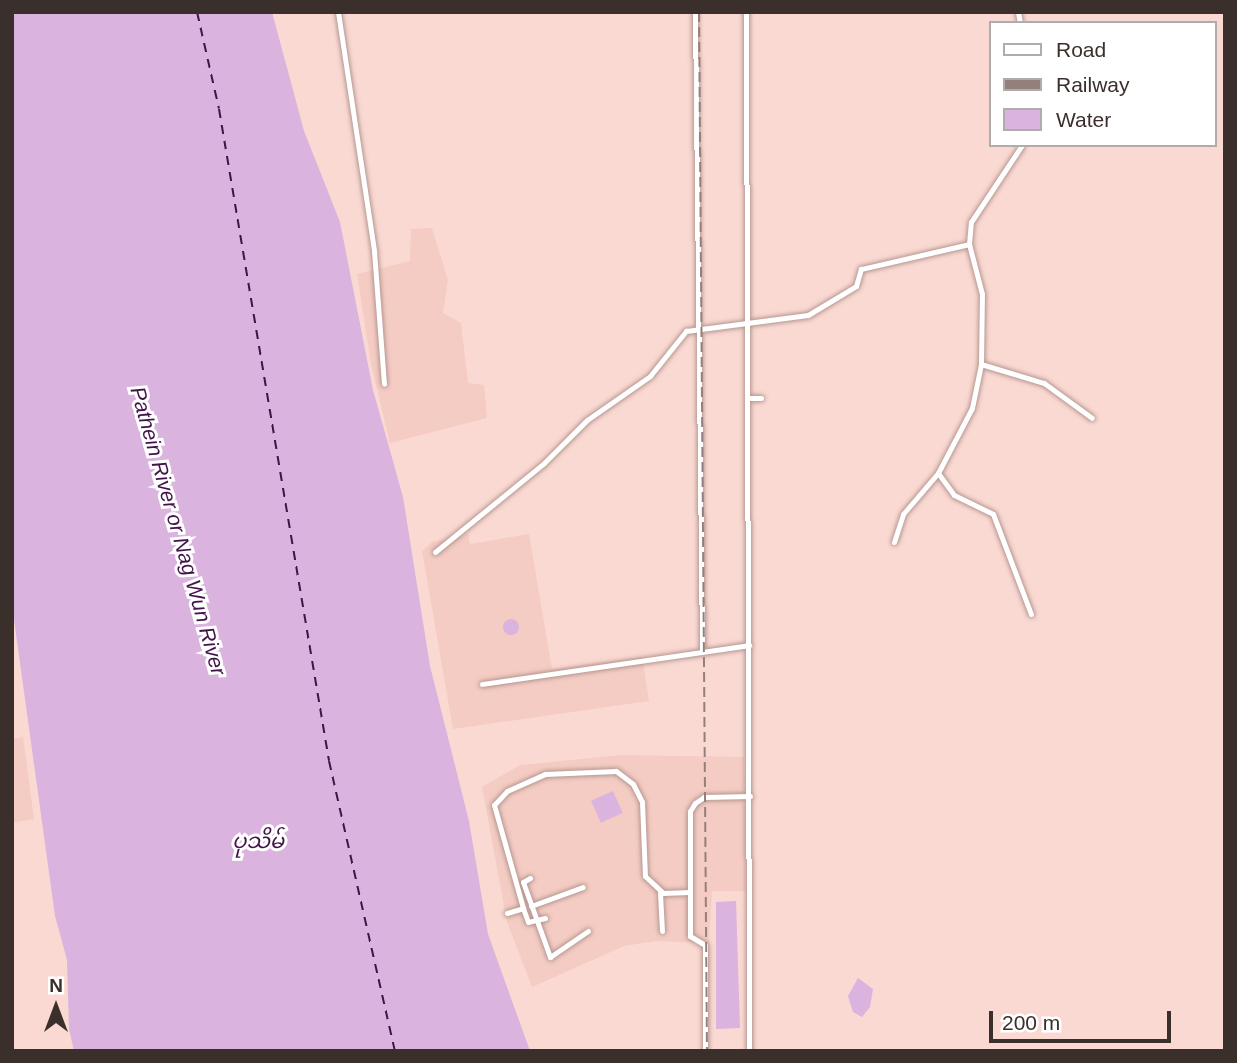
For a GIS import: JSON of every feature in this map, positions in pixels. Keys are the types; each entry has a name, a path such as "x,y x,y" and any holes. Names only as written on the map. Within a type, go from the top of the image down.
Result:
{"street":[{"path":"338,12 374,251 384,384"},
{"path":"695,12 702,650"},
{"path":"746,12 749,1051"},
{"path":"894,542 903,514 938,473 972,408 981,364 982,294 969,244 976,208 1021,147"},
{"path":"435,552 544,463 587,420 650,376 686,331 747,326 808,315 856,286 861,269 969,244"},
{"path":"981,364 1044,383 1092,418"},
{"path":"747,398 761,398"},
{"path":"938,473 954,495 993,514 1031,614"},
{"path":"482,684 749,645"},
{"path":"545,918 528,922 494,805 507,791 545,774 615,771 633,784 642,802 645,876 660,893 662,931"},
{"path":"705,1051 705,945 690,936 690,811 695,803 704,797 750,796"},
{"path":"530,878 523,882 550,957 588,932"},
{"path":"531,906 583,887"},
{"path":"660,893 690,892"},
{"path":"507,913 523,908"},
{"path":"562,950 567,957"}],"shaded area":[{"path":"432,228 448,280 443,313 461,323 468,383 484,385 487,418 390,443 371,364 357,274 410,261 411,229"},
{"path":"468,534 470,544 529,534 552,669 642,657 649,701 453,729 422,551 432,542"},
{"path":"23,737 34,819 12,823 12,739"},
{"path":"621,755 744,757 746,891 712,891 709,943 656,941 624,946 532,987 507,922 482,787 520,765"}],"water":[{"name":"ပုသိမ်","path":"12,12 272,12 304,131 340,222 373,390 403,497 430,666 469,821 488,934 530,1051 74,1051 69,1029 67,960 55,916 12,605"},
{"path":"511,619 519,627 511,635 503,627"},
{"path":"613,791 623,813 601,823 591,801"},
{"path":"736,901 740,1028 716,1029 716,902"},
{"path":"858,978 873,989 870,1007 862,1017 853,1012 848,996"}],"ferry route":[{"path":"197,12 219,109 329,761 395,1051"}],"railway":[{"path":"699,12 707,1051"}],"water label":[{"name":"Pathein River or Nag Wun River","path":"178,531"}]}
